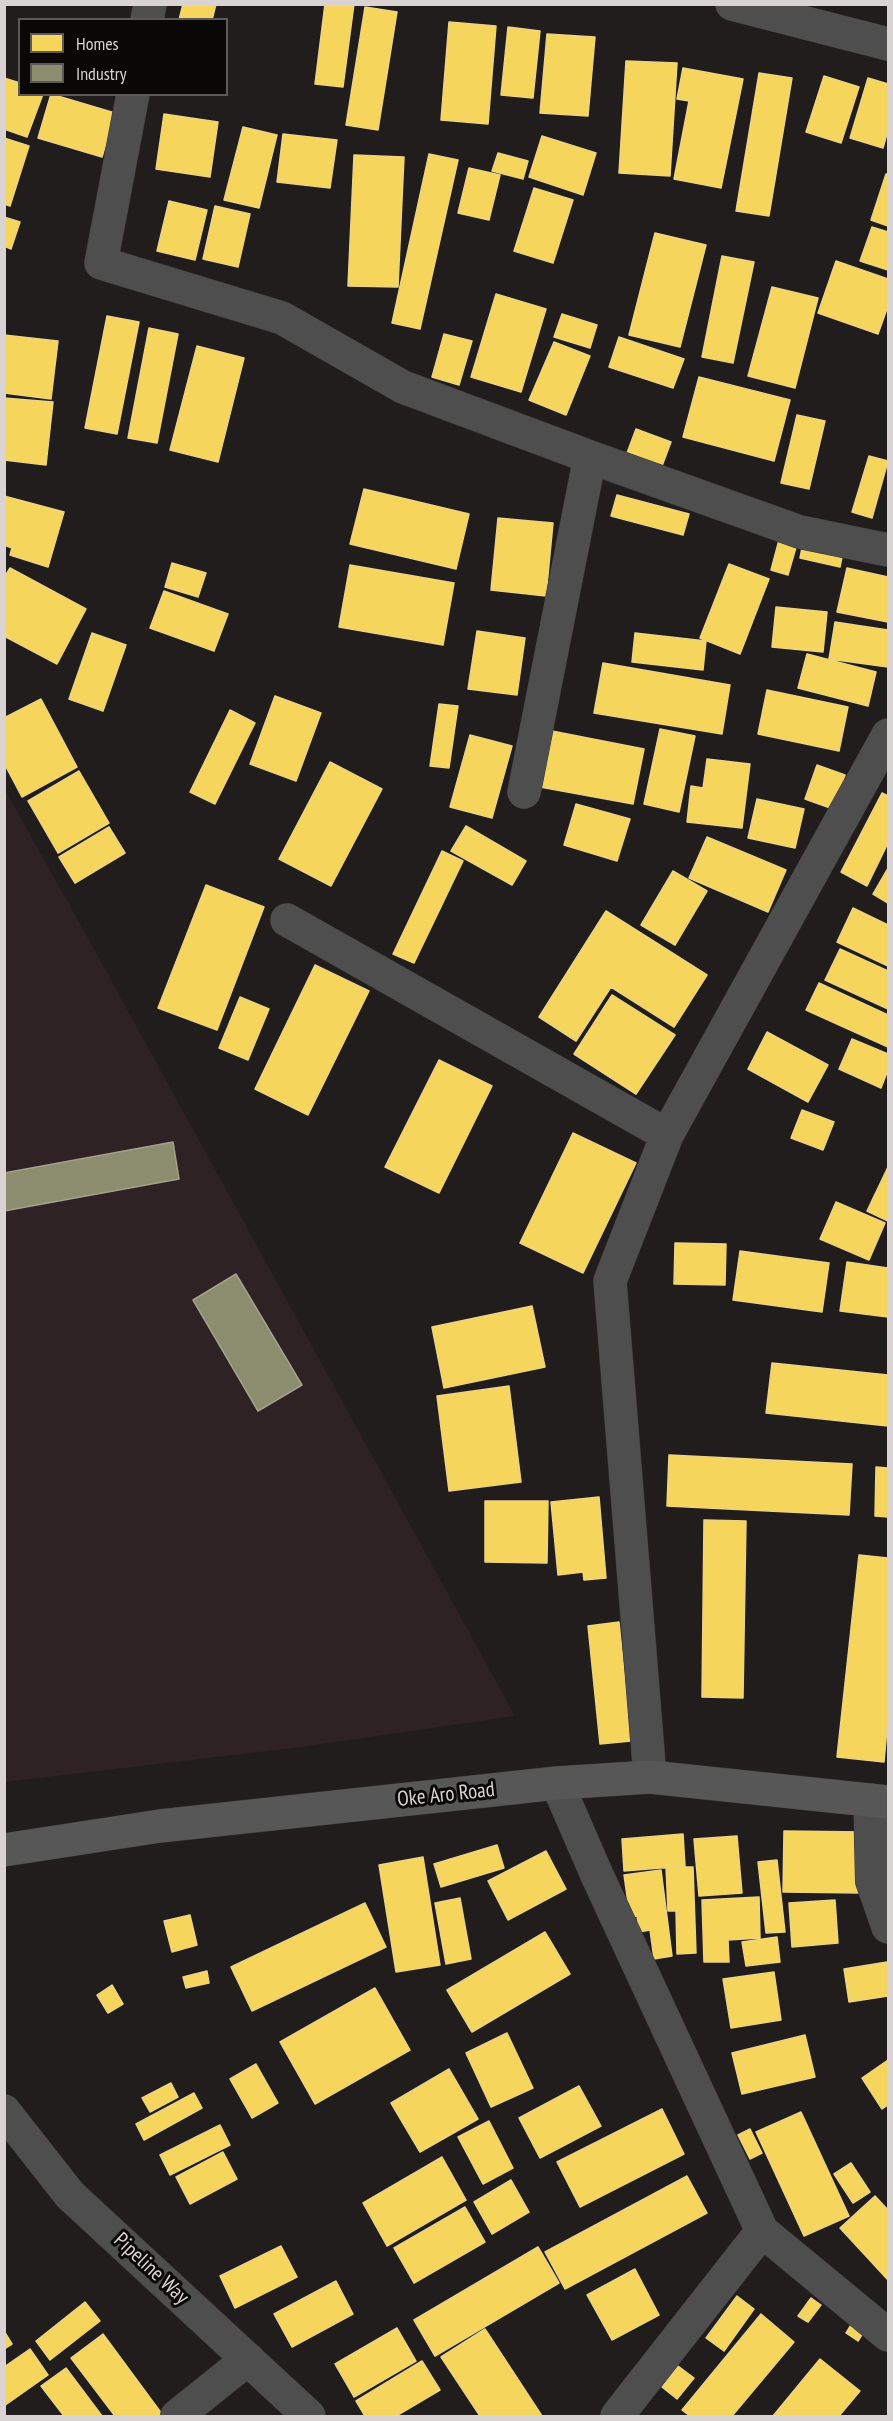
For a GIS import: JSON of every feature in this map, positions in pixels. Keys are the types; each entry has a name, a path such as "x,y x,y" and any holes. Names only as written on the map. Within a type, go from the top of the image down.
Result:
{"main road":[{"name":"Oke Aro Road","path":"4,1851 160,1826 557,1783 650,1777 879,1801"}],"street":[{"path":"732,4 888,44"},
{"path":"133,96 101,263 282,318 403,387 590,458 800,532 888,550"},
{"path":"524,792 590,458"},
{"path":"650,1777 610,1281 667,1136 888,735"},
{"path":"287,920 667,1136"},
{"path":"557,1783 596,1873 762,2231 888,2335"},
{"path":"879,1801 872,1881 888,1927"},
{"name":"Pipeline Way","path":"4,2111 70,2194 309,2416"},
{"path":"617,2416 762,2231"},
{"path":"177,2416 248,2359"}],"shaded area":[{"path":"4,788 515,1716 301,1747 5,1782"}],"building: Homes":[{"path":"183,4 216,4 212,18 180,18"},
{"path":"325,4 354,4 343,87 315,84"},
{"path":"365,7 397,12 378,130 346,125"},
{"path":"449,22 496,26 488,124 441,120"},
{"path":"508,27 540,31 533,98 501,95"},
{"path":"547,34 595,37 588,116 540,113"},
{"path":"626,61 677,63 670,176 619,173"},
{"path":"683,68 743,79 721,188 674,179 689,101 677,99"},
{"path":"759,73 792,78 769,216 736,211"},
{"path":"824,76 859,87 841,143 806,132"},
{"path":"4,78 18,82 18,96 42,96 27,137 4,129"},
{"path":"868,78 888,84 888,130 883,148 850,138"},
{"path":"50,96 58,96 115,113 102,157 38,138"},
{"path":"164,114 218,122 210,177 156,169"},
{"path":"243,127 277,135 259,208 224,200"},
{"path":"283,134 337,140 330,188 277,182"},
{"path":"542,136 596,153 583,195 529,177"},
{"path":"4,138 29,146 10,206 4,204"},
{"path":"498,153 528,161 523,179 492,171"},
{"path":"429,154 458,160 420,329 392,323"},
{"path":"354,155 404,157 398,287 348,286"},
{"path":"469,168 500,175 489,220 458,213"},
{"path":"886,174 888,174 888,226 871,220"},
{"path":"534,188 573,200 553,263 514,251"},
{"path":"169,201 207,210 195,260 157,251"},
{"path":"215,206 250,214 238,267 203,259"},
{"path":"4,217 20,222 11,249 4,246"},
{"path":"872,227 888,232 888,270 860,261"},
{"path":"655,233 706,245 680,347 629,335"},
{"path":"722,256 754,262 733,363 702,357"},
{"path":"836,261 888,279 888,306 878,334 818,313"},
{"path":"772,287 818,298 795,388 748,376"},
{"path":"496,294 546,309 521,392 471,377"},
{"path":"562,314 597,325 590,348 554,337"},
{"path":"107,316 139,322 117,434 85,428"},
{"path":"149,328 178,334 157,443 128,438"},
{"path":"444,334 472,341 459,385 432,377"},
{"path":"4,335 58,341 51,399 4,393"},
{"path":"619,337 684,359 673,388 609,367"},
{"path":"554,342 590,356 566,415 529,400"},
{"path":"197,346 244,358 218,462 170,450"},
{"path":"699,377 790,400 774,461 683,437"},
{"path":"4,398 53,402 46,465 4,460"},
{"path":"797,415 825,421 809,489 781,483"},
{"path":"636,429 671,442 662,466 627,453"},
{"path":"869,456 888,461 872,518 852,512"},
{"path":"364,489 469,514 456,569 350,544"},
{"path":"617,495 689,514 683,535 611,516"},
{"path":"4,496 64,512 48,567 10,555 12,548 4,545"},
{"path":"498,518 553,523 546,596 491,590"},
{"path":"779,540 797,544 788,575 771,570"},
{"path":"803,543 843,552 840,567 800,558"},
{"path":"172,563 206,573 198,597 165,587"},
{"path":"729,564 769,579 740,654 700,638"},
{"path":"350,565 454,583 443,645 339,627"},
{"path":"10,568 86,609 57,664 4,636 4,578"},
{"path":"847,568 888,577 888,622 837,612"},
{"path":"164,591 228,614 214,651 150,628"},
{"path":"776,607 827,612 823,652 772,647"},
{"path":"835,622 888,630 888,667 829,659"},
{"path":"477,631 525,638 517,695 468,689"},
{"path":"92,633 126,645 103,711 69,699"},
{"path":"635,633 706,641 703,670 632,662"},
{"path":"807,654 876,672 868,706 798,688"},
{"path":"603,663 730,685 722,734 594,713"},
{"path":"767,690 848,707 839,751 758,734"},
{"path":"275,696 321,713 296,781 250,764"},
{"path":"41,699 77,767 22,797 4,763 4,718"},
{"path":"439,704 458,706 449,768 430,766"},
{"path":"230,710 255,723 215,804 190,792"},
{"path":"660,729 695,736 679,812 644,804"},
{"path":"552,731 644,749 633,804 540,787"},
{"path":"470,735 512,746 492,818 450,807"},
{"path":"707,759 750,764 742,828 687,822 691,786 703,788"},
{"path":"330,762 382,789 331,886 279,859"},
{"path":"817,765 845,775 833,809 805,799"},
{"path":"79,771 109,823 58,853 28,801"},
{"path":"882,793 888,796 888,843 867,886 841,872"},
{"path":"757,799 804,809 795,848 748,838"},
{"path":"576,804 630,819 617,861 564,845"},
{"path":"466,826 526,861 512,885 451,851"},
{"path":"109,827 125,853 75,883 59,857"},
{"path":"707,837 786,870 768,912 689,878"},
{"path":"442,851 463,861 414,963 393,954"},
{"path":"888,868 888,903 873,894"},
{"path":"673,871 707,891 675,945 641,925"},
{"path":"206,885 264,907 217,1030 158,1008"},
{"path":"853,908 888,925 888,966 837,942"},
{"path":"606,911 707,975 674,1027 611,987 576,1041 539,1017"},
{"path":"840,949 888,971 888,1009 825,980"},
{"path":"315,965 369,991 308,1115 255,1089"},
{"path":"819,983 888,1015 888,1047 806,1010"},
{"path":"612,995 675,1035 636,1094 574,1054"},
{"path":"240,997 269,1009 248,1060 219,1048"},
{"path":"767,1032 828,1065 808,1102 748,1069"},
{"path":"852,1039 888,1054 888,1070 881,1088 839,1069"},
{"path":"439,1060 492,1086 439,1193 385,1167"},
{"path":"802,1110 834,1122 823,1150 791,1138"},
{"path":"573,1133 636,1163 583,1273 520,1243"},
{"path":"888,1167 888,1221 867,1211"},
{"path":"836,1202 885,1223 869,1260 820,1239"},
{"path":"675,1243 726,1244 725,1285 674,1284"},
{"path":"740,1251 829,1263 822,1312 733,1300"},
{"path":"847,1262 888,1268 888,1317 840,1311"},
{"path":"532,1306 545,1367 444,1388 432,1327"},
{"path":"772,1363 888,1375 888,1426 766,1413"},
{"path":"509,1386 521,1482 449,1491 437,1396"},
{"path":"669,1455 852,1464 849,1515 667,1506"},
{"path":"876,1467 888,1468 888,1517 875,1516"},
{"path":"599,1497 606,1578 584,1580 583,1572 558,1575 551,1502"},
{"path":"485,1501 548,1501 547,1563 485,1562"},
{"path":"704,1520 746,1521 743,1698 702,1697"},
{"path":"859,1555 888,1558 888,1717 884,1762 837,1757"},
{"path":"619,1622 631,1741 600,1744 588,1626"},
{"path":"784,1831 864,1832 863,1893 783,1892"},
{"path":"683,1834 685,1866 624,1871 622,1839"},
{"path":"737,1836 742,1893 699,1896 694,1839"},
{"path":"497,1845 504,1868 441,1887 434,1864"},
{"path":"546,1851 566,1889 508,1920 488,1881"},
{"path":"423,1857 440,1965 396,1972 379,1865"},
{"path":"777,1860 785,1932 766,1933 758,1862"},
{"path":"666,1867 693,1867 696,1953 677,1954 676,1911 668,1911"},
{"path":"661,1870 672,1956 654,1959 650,1930 639,1932 637,1916 630,1917 624,1875"},
{"path":"759,1897 760,1938 728,1940 729,1962 704,1962 702,1900"},
{"path":"460,1898 471,1959 446,1964 435,1903"},
{"path":"835,1900 838,1943 792,1947 789,1903"},
{"path":"365,1903 386,1947 252,2011 231,1967"},
{"path":"190,1915 197,1945 172,1952 164,1921"},
{"path":"545,1932 570,1974 472,2032 447,1990"},
{"path":"777,1937 780,1962 746,1966 742,1942"},
{"path":"887,1962 888,1996 849,2002 844,1969"},
{"path":"207,1971 209,1983 186,1988 183,1977"},
{"path":"774,1972 781,2020 731,2028 723,1979"},
{"path":"112,1985 123,2004 108,2013 97,1995"},
{"path":"375,1988 410,2050 315,2104 280,2042"},
{"path":"507,2033 533,2088 491,2107 466,2053"},
{"path":"805,2035 815,2077 742,2094 732,2053"},
{"path":"888,2060 888,2105 882,2109 862,2078"},
{"path":"256,2064 278,2103 252,2118 230,2079"},
{"path":"449,2069 478,2119 420,2152 391,2103"},
{"path":"171,2083 178,2097 150,2112 142,2098"},
{"path":"579,2086 601,2126 540,2158 519,2118"},
{"path":"194,2093 202,2108 144,2140 136,2124"},
{"path":"662,2109 684,2154 580,2207 557,2162"},
{"path":"801,2112 849,2216 804,2236 756,2132"},
{"path":"489,2121 513,2168 483,2184 458,2137"},
{"path":"220,2125 230,2145 170,2175 160,2155"},
{"path":"750,2129 762,2153 750,2159 738,2135"},
{"path":"223,2152 237,2179 190,2204 176,2177"},
{"path":"442,2157 466,2200 387,2246 363,2203"},
{"path":"851,2163 870,2192 853,2203 834,2174"},
{"path":"687,2176 707,2213 565,2289 545,2252"},
{"path":"511,2180 529,2212 492,2234 474,2202"},
{"path":"875,2196 888,2210 888,2280 840,2228"},
{"path":"465,2207 485,2242 414,2283 394,2248"},
{"path":"281,2246 297,2277 235,2308 220,2276"},
{"path":"538,2247 559,2283 435,2356 414,2320"},
{"path":"635,2269 659,2315 612,2340 587,2295"},
{"path":"336,2281 353,2314 292,2347 274,2314"},
{"path":"737,2296 754,2309 724,2351 706,2338"},
{"path":"811,2298 821,2305 808,2322 798,2316"},
{"path":"85,2302 100,2321 50,2360 36,2341"},
{"path":"761,2314 794,2342 732,2416 690,2416 682,2410"},
{"path":"851,2325 863,2333 858,2341 846,2333"},
{"path":"397,2328 416,2361 354,2397 335,2364"},
{"path":"485,2329 542,2416 480,2416 441,2357"},
{"path":"4,2331 12,2344 4,2349"},
{"path":"103,2334 162,2414 159,2416 115,2416 71,2358"},
{"path":"30,2349 48,2375 4,2406 4,2367"},
{"path":"820,2359 860,2391 839,2416 773,2416"},
{"path":"422,2361 440,2390 396,2416 365,2416 356,2401"},
{"path":"678,2366 694,2378 677,2399 662,2387"},
{"path":"66,2368 102,2416 64,2416 41,2386"}],"building: Industry":[{"path":"173,1142 179,1179 4,1211 4,1173"},
{"path":"236,1274 302,1385 258,1411 193,1300"}]}
